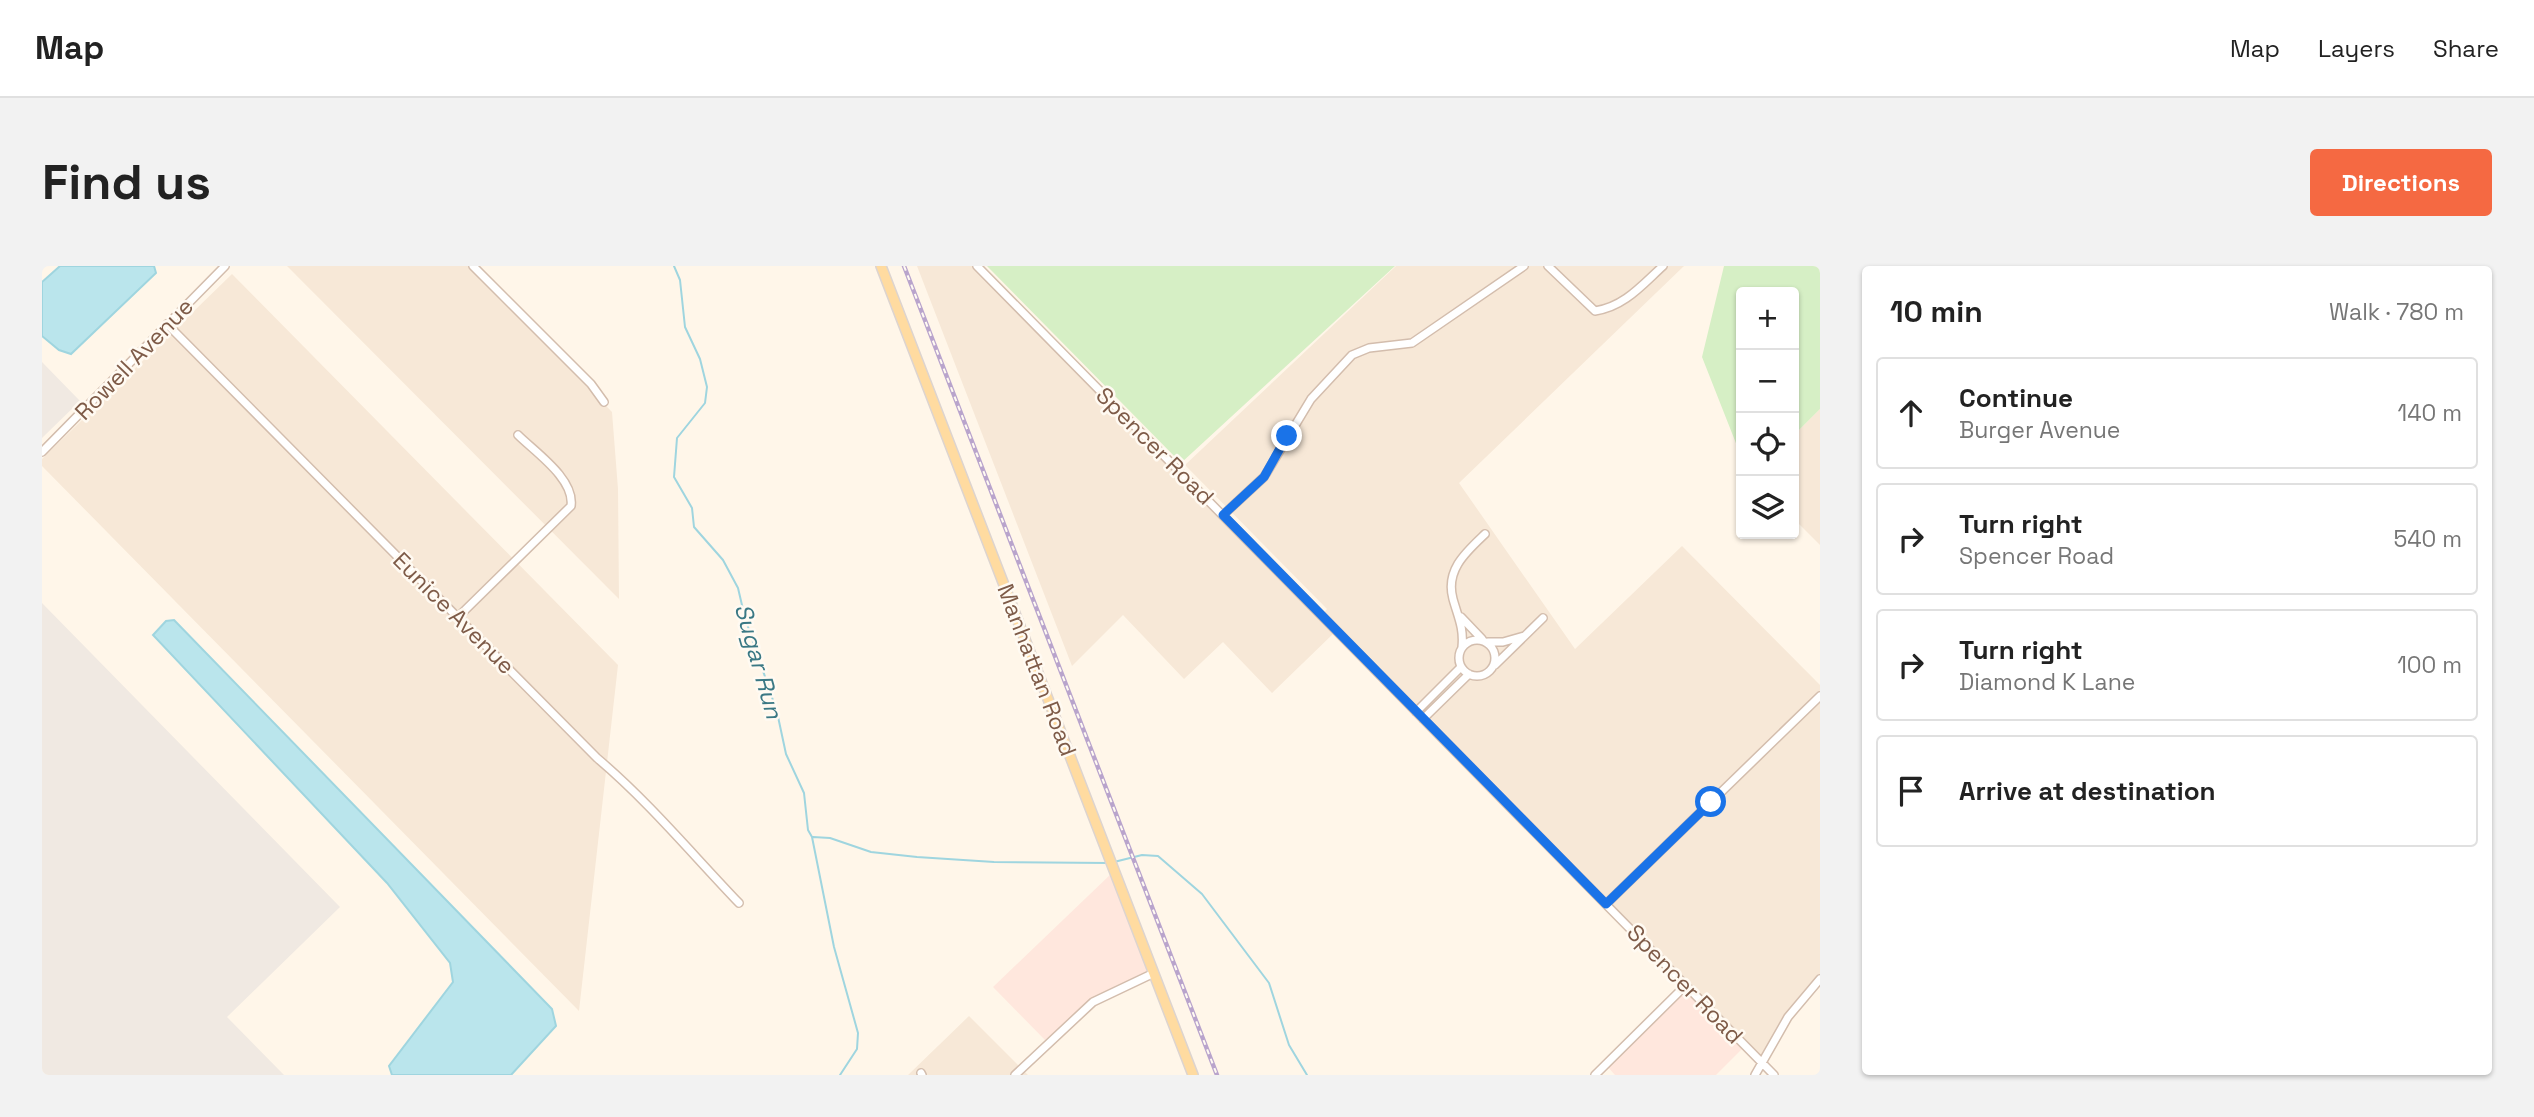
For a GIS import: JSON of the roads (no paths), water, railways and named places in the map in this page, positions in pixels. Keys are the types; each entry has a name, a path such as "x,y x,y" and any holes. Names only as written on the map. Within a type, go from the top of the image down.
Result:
{"main road":[{"name":"Manhattan Road","path":"881,266 1193,1075"}],"street":[{"name":"Rowell Avenue","path":"42,452 225,266"},
{"path":"473,266 591,384 604,402"},
{"name":"Spencer Road","path":"977,266 1774,1075"},
{"path":"1223,515 1264,477 1311,399 1352,355 1369,348 1412,343 1524,266"},
{"path":"1548,266 1595,311 1611,309 1626,300 1663,266"},
{"name":"Eunice Avenue","path":"166,324 597,758 643,798 663,824 739,903"},
{"path":"458,617 568,511 572,497 564,481 518,435"},
{"path":"1485,534 1462,557 1452,577 1453,599 1461,617 1495,652 1494,665"},
{"path":"1461,617 1462,648 1459,658 1461,667 1469,674 1486,674 1543,618"},
{"path":"1462,648 1471,640 1503,642 1524,636"},
{"path":"1416,712 1461,667"},
{"path":"1423,719 1469,674"},
{"path":"1606,904 1820,696"},
{"path":"1015,1075 1093,1002 1154,973"},
{"path":"1755,1075 1788,1017 1820,979"},
{"path":"1595,1075 1686,985"}],"water":[{"path":"60,266 154,266 156,273 71,354 59,350 42,336 42,282"},
{"path":"174,620 552,1009 556,1026 511,1075 392,1075 389,1066 453,982 450,963 387,883 153,635 166,621"}],"waterway":[{"name":"Sugar Run","path":"674,266 680,280 685,327 700,359 707,387 705,403 677,438 674,477 692,508 694,527 723,560 738,588 745,618 777,712 786,754 804,793 808,830 812,837 834,947 858,1033 857,1049 840,1075"},
{"path":"813,837 830,838 871,852 917,857 994,862 1109,863"},
{"path":"1114,862 1142,855 1158,856 1202,894 1269,983 1289,1045 1307,1075"}],"railway":[{"path":"904,266 1217,1075"}]}
